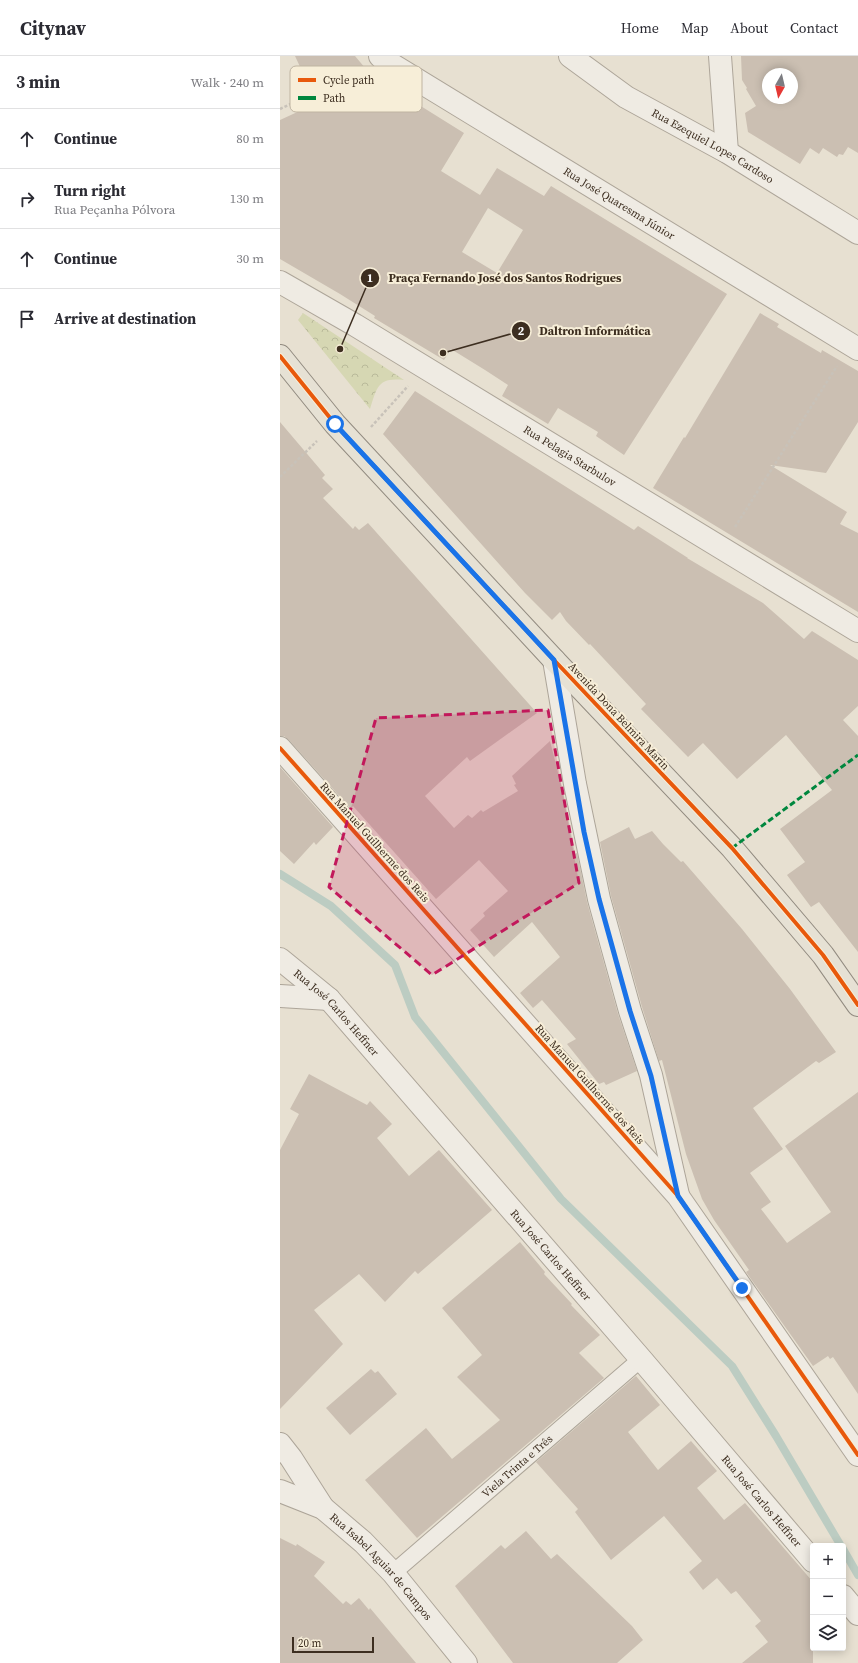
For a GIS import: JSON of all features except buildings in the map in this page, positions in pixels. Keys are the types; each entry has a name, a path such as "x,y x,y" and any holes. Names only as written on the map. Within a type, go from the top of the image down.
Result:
{"main road":[{"name":"Avenida Dona Belmira Marin","path":"280,356 354,445 554,660 732,848 823,955 858,1005"}],"street":[{"name":"Rua Ezequiel Lopes Cardoso","path":"570,56 626,98 727,152 858,233"},
{"path":"720,56 727,152"},
{"name":"Rua José Quaresma Júnior","path":"382,58 395,66"},
{"name":"Rua José Quaresma Júnior","path":"422,82 854,347"},
{"name":"Rua Pelagia Starbulov","path":"280,282 425,367 858,631"},
{"path":"554,660 579,804 599,899 630,1011 651,1076 678,1196"},
{"name":"Rua Manuel Guilherme dos Reis","path":"280,748 678,1196 858,1455"},
{"name":"Rua José Carlos Heffner","path":"280,959 329,999 641,1359 810,1557"},
{"path":"280,996 329,999"},
{"path":"280,1444 291,1458 323,1508"},
{"name":"Rua Isabel Aguiar de Campos","path":"280,1491 323,1508 363,1542 393,1573 466,1663"},
{"path":"846,1600 858,1614"}],"lane":[{"name":"Viela Trinta e Três","path":"393,1573 641,1359"}],"path":[{"path":"366,66 382,58"},
{"path":"280,109 290,104"},
{"path":"722,549 854,347"},
{"path":"354,445 425,367"},
{"path":"280,477 335,424"}],"highlighted area":[{"path":"548,710 579,883 432,975 329,887 376,718"}],"green space":[{"path":"303,313 404,380 388,380 383,382 374,395 370,409 298,320"}],"waterway":[{"path":"280,874 331,906 395,965 415,1017 561,1199 732,1366 776,1436 839,1543"},
{"path":"846,1554 858,1575"}],"marked path":[{"path":"732,848 858,755"}],"cycle path":[{"path":"280,356 335,424 554,660 732,848 823,955 858,1005"},
{"path":"280,748 678,1196 858,1455"}],"place":[{"name":"Praça Fernando José dos Santos Rodrigues","path":"340,349"},
{"name":"Daltron Informática","path":"443,353"}],"route":[{"path":"335,424 554,660 584,832 599,899 630,1011 651,1076 678,1196 742,1288"}]}
